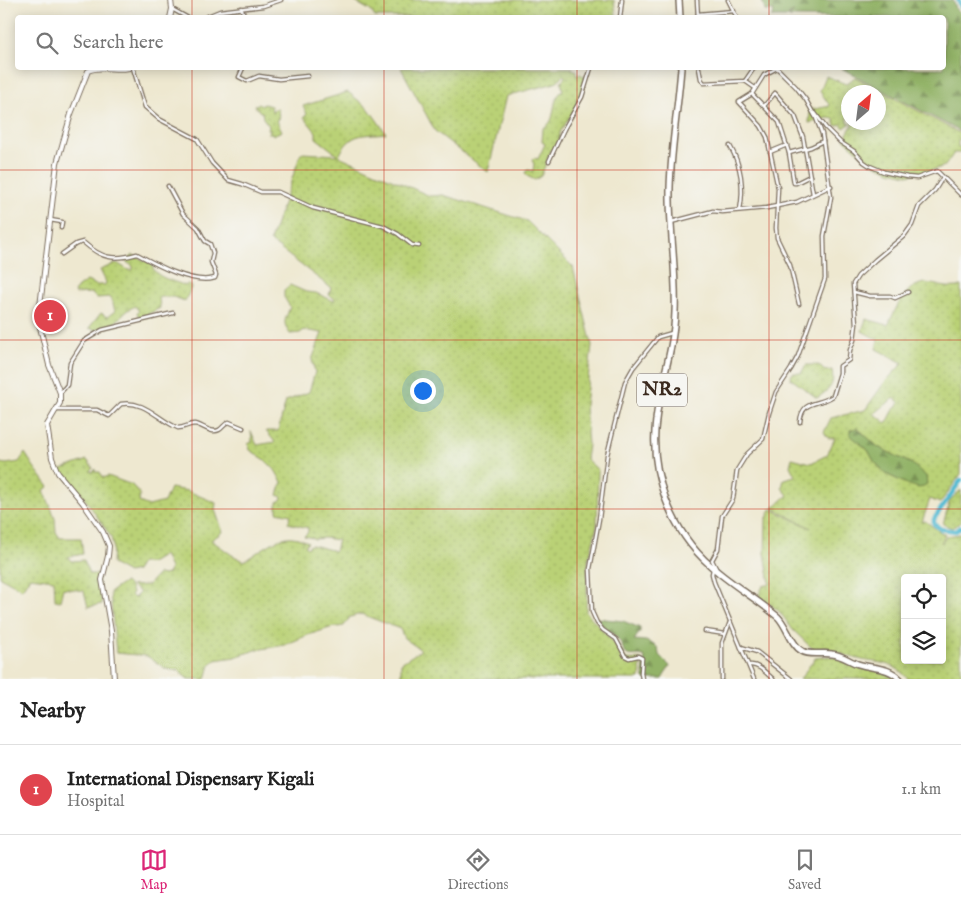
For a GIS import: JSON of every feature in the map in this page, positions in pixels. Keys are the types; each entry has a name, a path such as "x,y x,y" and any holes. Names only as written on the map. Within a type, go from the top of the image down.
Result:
{"highway":[{"path":"679,0 680,15"},
{"name":"NR2","path":"681,70 671,162 671,222 676,298 674,333 656,420 657,469 662,491 679,526 691,545 715,569 778,616 798,648 806,653 837,655 860,665 888,670 895,673 900,679"}],"main road":[{"path":"171,15 172,0"},
{"path":"92,70 88,71 71,114 64,144 57,163 39,315 49,365 60,393 60,403 48,423 47,430 55,468 62,480 83,504 107,540 109,551 102,580 111,631 114,679"}],"street":[{"path":"210,15 220,11 262,6 281,0"},
{"path":"620,15 622,0"},
{"path":"697,0 698,15"},
{"path":"728,0 736,15"},
{"path":"241,8 244,15"},
{"path":"172,9 183,15"},
{"path":"705,15 734,11"},
{"path":"135,70 145,107 159,119 197,139 212,162 228,180 261,192 278,192 312,208 385,227 410,243 419,246"},
{"path":"242,70 240,77 247,81 259,76 280,79 308,76"},
{"path":"549,161 582,97 590,70"},
{"path":"699,70 700,79 704,84 745,81 755,88"},
{"path":"745,81 753,70"},
{"path":"773,70 764,75 752,94 739,102 763,129 770,152 778,194 776,207 777,238 792,271 799,304"},
{"path":"779,70 796,88 826,128 840,142 854,151 864,162 884,172 907,178 917,178 937,171 961,194"},
{"path":"764,106 775,93 795,116 805,149 814,194"},
{"path":"752,94 779,122 789,153 794,183 810,176"},
{"path":"754,679 750,665 714,582 712,574 715,569 712,560 718,549 722,516 733,499 737,470 748,454 763,439 776,392 793,366 826,279 824,236 832,197 823,140 812,110"},
{"path":"789,153 805,149 823,140"},
{"path":"770,152 787,145"},
{"path":"730,146 735,154 741,181 742,196 740,210"},
{"path":"800,422 801,414 807,406 833,396 840,373 840,366 849,360 855,332 854,284 858,276 904,236 912,225 919,206 935,190 943,177"},
{"path":"62,254 76,244 83,242 94,252 105,256 123,258 137,254 150,263 192,278 208,280 215,278 216,275 211,262 213,253 210,244 205,241 198,228 183,214 168,186"},
{"path":"671,222 713,211 722,212 776,207 797,202 831,186"},
{"path":"50,220 62,222 61,228"},
{"path":"854,292 870,296 890,296 895,298 908,292"},
{"path":"60,393 67,385 70,362 84,341 102,330 174,313"},
{"path":"642,679 642,658 638,656 629,658 625,656 616,640 602,630 594,617 591,606 590,569 600,519 607,456 623,388 633,368 658,337 674,333"},
{"path":"56,410 97,410 110,416 121,404 134,404 146,408 178,428 196,424 214,431 220,430 228,422 243,428"},
{"path":"722,679 722,646 731,622"},
{"path":"704,631 725,634"},
{"path":"741,647 757,652 791,679"},
{"path":"750,665 753,664 760,667 773,679"}],"green space":[{"path":"352,0 614,0 616,15 374,15 371,11"},
{"path":"762,0 953,0 956,9 961,14 961,132 886,92 886,85 873,85 845,70 946,70 946,15 790,15 794,12 789,15 773,15 774,11 765,11"},
{"path":"402,70 576,70 576,76 580,74 586,77 580,98 575,99 578,101 575,109 560,132 559,141 551,150 541,176 535,180 527,176 525,172 528,170 533,171 534,164 532,160 534,158 538,159 545,144 542,142 543,128 550,123 556,99 563,90 561,82 565,77 564,75 555,83 506,96 488,172 435,131"},
{"path":"826,76 846,84 855,77 870,85 841,85 841,124 836,126 834,119 828,118 809,123 810,110 830,106 820,91"},
{"path":"348,92 369,109 386,133 358,136 348,142 339,156 430,196 443,195 527,221 573,267 592,345 585,405 588,445 586,459 598,470 597,526 588,562 586,612 619,648 625,659 641,660 640,679 401,679 401,663 421,650 404,638 400,629 361,614 350,617 344,626 308,635 285,645 215,660 210,665 206,679 188,679 179,671 166,669 147,656 116,653 110,592 125,582 130,587 131,595 134,598 140,592 131,586 148,585 158,574 165,575 169,573 170,568 164,555 151,563 141,563 136,571 128,573 112,564 113,546 111,537 88,503 60,470 87,460 93,468 90,471 92,472 95,469 95,472 100,472 103,478 108,476 132,485 140,494 139,502 149,506 164,502 170,488 188,491 216,503 215,510 223,532 211,540 244,561 274,542 287,537 308,542 305,546 307,548 312,545 335,551 338,540 314,539 304,536 308,532 308,528 288,523 291,515 277,512 277,502 282,497 278,495 282,482 275,470 264,459 250,450 248,444 252,442 251,431 257,445 275,442 266,431 278,431 286,401 309,392 315,372 312,360 322,333 304,330 300,333 290,334 285,323 290,307 284,297 284,290 290,285 334,301 335,299 329,295 331,288 270,241 301,153 338,155 316,138 316,132 304,117 307,114 303,106"},
{"path":"886,94 961,134 958,146 961,148 961,153 954,153 945,166 907,175 890,171 871,163 844,139 849,130 886,130"},
{"path":"259,104 261,106 264,104 271,106 272,112 274,109 278,109 279,118 277,119 282,131 273,135 268,133 271,129 268,129 269,126 263,118 262,112 254,105"},
{"path":"133,255 152,264 153,269 160,276 186,286 188,283 192,286 185,301 173,297 159,297 160,308 140,318 137,313 139,311 135,306 126,311 114,324 98,331 89,328 101,313 107,317 115,311 111,297 96,298 91,293 75,294 74,292 87,281 96,285 105,285 106,282 100,270 117,263 128,270 133,270 133,266 126,262"},
{"path":"925,283 947,287 961,286 961,474 940,503 930,499 922,522 925,521 945,535 941,543 947,536 961,534 961,679 908,679 895,668 883,663 851,657 825,647 815,651 793,630 779,611 758,596 763,586 770,584 765,553 766,520 771,509 811,528 773,508 788,495 782,488 784,479 795,476 790,466 792,458 811,463 827,455 835,438 828,438 824,432 831,418 865,410 884,383 903,363 876,349 878,340 862,331 866,319 888,325 902,298 912,288","holes":["894,398 900,403 894,409 887,423 874,414","857,428 878,447 912,464 909,485 886,474 874,461 868,450 856,440"]},
{"path":"806,365 818,365 825,371 832,370 832,384 817,398 790,378 793,373 801,373"},
{"path":"857,428 878,447 912,464 926,476 927,484 920,488 886,474 874,461 868,450 850,435 850,430"},
{"path":"25,453 49,487 44,490 55,518 56,532 60,538 81,538 83,554 68,557 71,561 84,560 89,574 97,574 102,604 88,607 84,591 63,588 60,601 55,600 54,580 30,577 22,589 0,577 0,463 19,462"},
{"path":"961,490 961,522 952,528 943,524 950,500"},
{"path":"597,618 623,621 640,628 640,632 634,640 646,641 654,645 658,648 659,655 670,666 662,679 644,679 645,657 626,654 619,640"},
{"path":"829,656 842,659 859,668 883,671 895,676 896,679 800,679 815,658"}],"waterway":[{"path":"958,0 961,7"},
{"path":"961,480 934,519 934,524 941,529 956,531 961,527"}],"place":[{"name":"International Dispensary Kigali","path":"50,316"}]}
